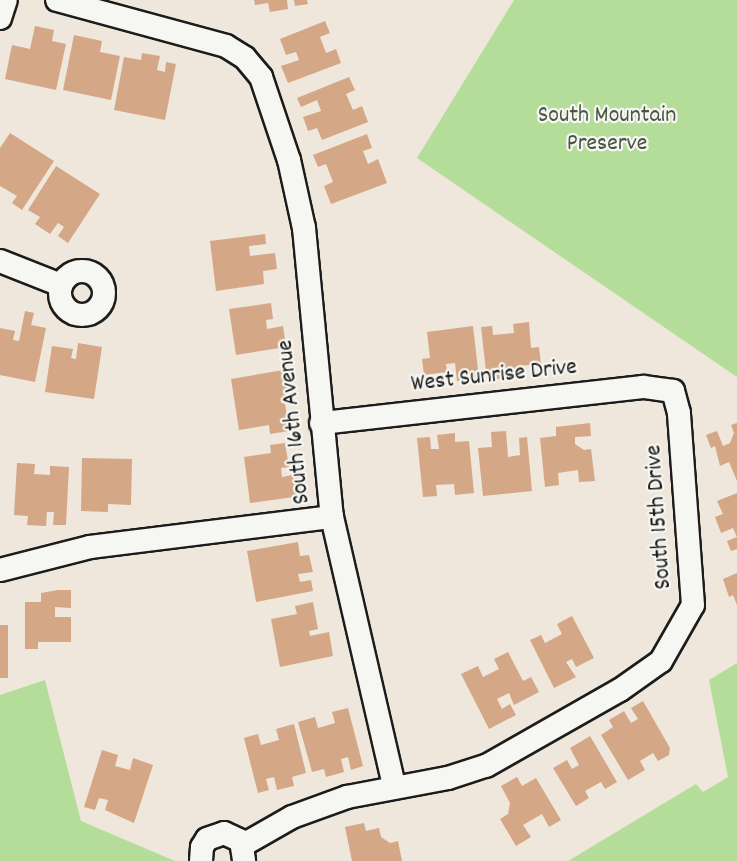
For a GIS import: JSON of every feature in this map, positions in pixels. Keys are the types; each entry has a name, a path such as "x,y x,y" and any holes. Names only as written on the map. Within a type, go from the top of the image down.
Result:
{"street":[{"path":"0,18 6,0"},
{"name":"South 16th Avenue","path":"57,0 172,29 226,46 245,58 261,77 289,160 304,228 321,423 332,517 394,786"},
{"path":"0,261 61,285"},
{"name":"West Sunrise Drive","path":"321,423 643,387 673,391"},
{"name":"South 15th Drive","path":"244,853 292,818 347,797 394,786 448,778 486,766 620,690 661,661 679,636 693,605 679,412 673,391"},
{"path":"0,570 90,547 192,532 332,517"},
{"path":"201,861 202,847 215,834 233,835 244,853"}],"green space":[{"name":"South Mountain Preserve","path":"514,0 737,0 737,377 417,158"},
{"path":"737,663 737,861 568,861 696,784 703,792 728,777 709,680"},
{"path":"45,680 81,821 175,861 0,861 0,695"}],"building":[{"path":"254,0 287,0 288,9 270,12 268,3 255,5"},
{"path":"294,0 307,0 308,4 295,6"},
{"path":"325,21 330,33 320,37 326,53 336,49 341,63 288,83 281,66 299,60 296,52 286,55 280,39"},
{"path":"35,26 54,30 52,41 66,44 56,90 5,79 12,45 30,49"},
{"path":"74,35 102,41 100,52 120,56 111,100 63,90"},
{"path":"142,53 160,56 157,70 165,72 166,62 176,64 165,120 114,110 124,57 141,60"},
{"path":"349,77 355,90 346,94 353,110 362,106 368,122 322,140 317,128 308,131 303,117 321,111 317,100 301,107 297,98"},
{"path":"10,133 54,161 22,210 12,203 17,196 0,186 0,148"},
{"path":"367,134 372,148 363,151 368,164 378,159 387,183 331,204 324,186 333,182 326,164 318,167 313,155"},
{"path":"56,166 100,194 68,243 58,236 64,227 58,223 50,234 35,224 40,217 28,210"},
{"path":"265,234 266,244 249,246 250,256 275,253 277,269 263,271 264,284 216,291 210,241"},
{"path":"271,303 273,319 266,320 267,329 283,326 286,347 236,355 229,309"},
{"path":"25,311 34,313 31,325 46,328 35,382 0,375 0,328 15,331 13,340 19,341"},
{"path":"529,322 531,348 539,347 541,364 517,366 518,377 487,380 481,327 492,326 493,335 514,333 513,324"},
{"path":"473,326 479,378 457,381 455,363 446,364 447,372 424,375 422,359 430,358 427,332"},
{"path":"78,343 102,347 94,399 45,392 52,346 73,349 71,358 76,359"},
{"path":"289,369 294,400 280,402 285,404 289,431 270,434 269,425 239,430 231,379"},
{"path":"590,423 591,436 575,437 575,444 584,450 591,449 595,481 579,482 578,470 558,473 559,485 545,487 540,438 556,436 556,427"},
{"path":"737,423 737,481 729,462 720,466 715,446 711,448 706,435 717,431 723,446 730,443 734,433 731,425"},
{"path":"506,431 508,457 520,455 519,438 527,437 532,491 483,496 478,448 492,447 491,432"},
{"path":"455,433 455,442 469,441 474,493 455,495 454,484 436,485 437,496 423,497 417,438 430,437 431,449 439,449 437,435"},
{"path":"285,443 289,467 281,468 282,477 298,474 301,496 250,503 244,457 271,453 270,445"},
{"path":"82,458 132,459 131,505 108,504 108,512 81,511"},
{"path":"17,463 35,464 34,474 50,475 50,466 69,467 66,525 53,525 54,512 47,512 46,526 27,525 28,516 14,515"},
{"path":"737,493 737,537 733,528 721,533 715,517 723,514 717,501"},
{"path":"737,537 737,549 731,551 727,541"},
{"path":"298,542 300,556 309,555 313,572 298,574 300,582 311,580 313,591 256,602 247,551"},
{"path":"737,573 737,605 733,595 729,597 723,579"},
{"path":"71,590 71,608 55,607 55,617 71,617 71,642 38,642 38,649 25,649 25,602 41,602 41,593"},
{"path":"313,602 318,629 309,631 310,636 329,632 333,656 280,667 271,619 297,614 295,606"},
{"path":"572,616 594,658 576,667 572,659 566,662 576,677 554,688 530,640 541,635 545,643 562,634 557,624"},
{"path":"0,625 8,625 8,678 0,678"},
{"path":"508,652 523,681 531,677 539,692 514,705 509,693 497,699 502,709 510,704 516,715 489,729 461,674 478,666 483,677 499,669 494,659"},
{"path":"643,701 670,748 669,755 658,761 653,753 640,761 645,770 628,780 601,735 613,727 609,720 624,711 631,723 638,719 631,708"},
{"path":"348,708 363,766 351,770 348,757 341,759 344,772 326,777 324,769 312,772 298,722 315,717 318,728 335,723 332,712"},
{"path":"294,724 306,773 292,777 294,786 277,790 274,777 266,779 269,790 258,793 244,738 258,734 261,745 279,740 276,729"},
{"path":"590,736 617,782 605,789 601,782 585,791 589,798 576,806 553,768 567,760 572,769 579,765 570,748"},
{"path":"102,750 118,755 115,766 130,770 133,758 153,765 134,823 105,810 108,800 99,798 95,810 84,807"},
{"path":"517,777 522,786 536,778 561,820 549,827 542,814 523,825 531,837 516,846 500,819 508,814 510,803 501,786"},
{"path":"364,823 366,831 379,828 381,837 390,843 398,841 402,861 352,861 345,827"}]}
